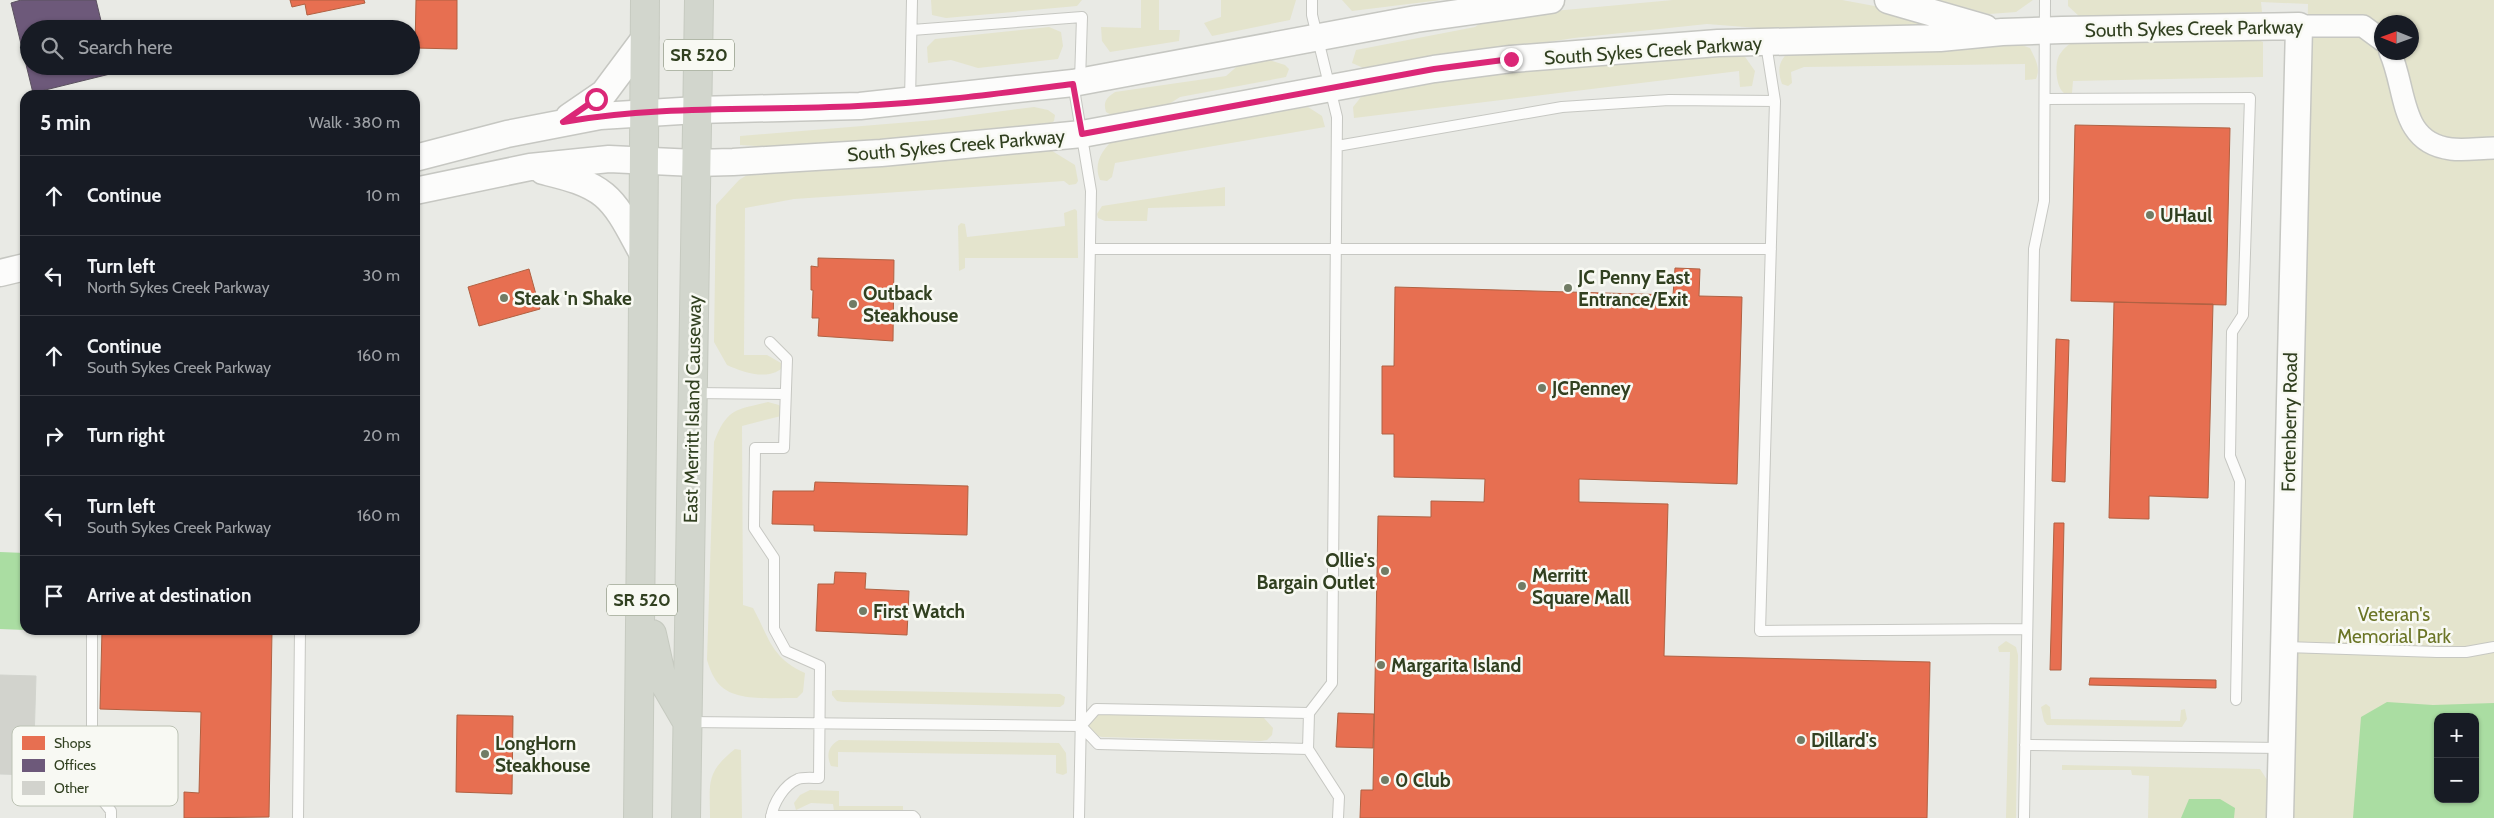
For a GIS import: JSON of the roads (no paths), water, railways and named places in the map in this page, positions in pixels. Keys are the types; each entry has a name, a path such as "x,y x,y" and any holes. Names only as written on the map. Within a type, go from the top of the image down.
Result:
{"main road":[{"name":"SR 520","path":"638,818 643,538 645,0"},
{"name":"East Merritt Island Causeway","path":"686,818 699,0"},
{"path":"643,538 654,650 662,679 687,722"}],"street":[{"path":"420,157 563,122 600,116 697,110 860,106 1077,83 1416,19 1551,0"},
{"name":"South Sykes Creek Parkway","path":"1888,0 2002,32"},
{"name":"Fortenberry Road","path":"2280,818 2299,26"},
{"name":"South Sykes Creek Parkway","path":"420,190 530,167 609,159 696,163 881,153 1082,134 1434,69 1511,59 1708,44 1940,38 2046,30 2363,26 2374,34"},
{"path":"563,122 604,93 645,38"},
{"path":"2393,60 2410,122 2427,143 2451,149 2494,148"},
{"path":"530,167 577,180 604,195 643,254"},
{"path":"0,273 20,268"}],"lane":[{"path":"910,102 912,0"},
{"path":"1312,0 1312,15 1319,36 1338,117 1335,249 1332,683 1309,713 1308,749 1339,797 1338,818"},
{"path":"2024,818 2034,248 2044,200 2045,0"},
{"path":"912,30 1082,17 1077,83 1082,134 1091,192 1091,249 1079,818"},
{"path":"1766,43 1775,101 1760,631 2027,629"},
{"path":"2046,99 2250,98 2242,315 2232,332 2230,456 2240,481 2236,700"},
{"path":"1337,146 1562,107 1669,100 1775,101"},
{"path":"1091,249 1771,249"},
{"path":"770,342 787,359 784,448 755,448 754,528 774,558 774,629 786,650 820,666 818,778 799,778 778,797 771,817 913,816 915,818"},
{"path":"692,393 785,394"},
{"path":"92,635 92,726"},
{"path":"298,818 300,635"},
{"path":"2284,647 2437,652 2466,652 2494,647"},
{"path":"1081,726 1096,709 1309,713"},
{"path":"687,722 1081,726 1098,744 1308,749"},
{"path":"2025,744 2281,748"},
{"path":"107,806 111,811 111,818"}],"place":[{"name":"UHaul","path":"2150,215"},
{"name":"JC Penny East Entrance/Exit","path":"1568,288"},
{"name":"Steak 'n Shake","path":"504,298"},
{"name":"Outback Steakhouse","path":"853,304"},
{"name":"JCPenney","path":"1542,388"},
{"name":"Ollie's Bargain Outlet","path":"1385,571"},
{"name":"Merritt Square Mall","path":"1522,586"},
{"name":"First Watch","path":"863,611"},
{"name":"Margarita Island","path":"1381,665"},
{"name":"Dillard's","path":"1801,740"},
{"name":"LongHorn Steakhouse","path":"485,754"},
{"name":"0 Club","path":"1385,780"}],"park label":[{"name":"Veteran's Memorial Park","path":"2394,625"}]}
